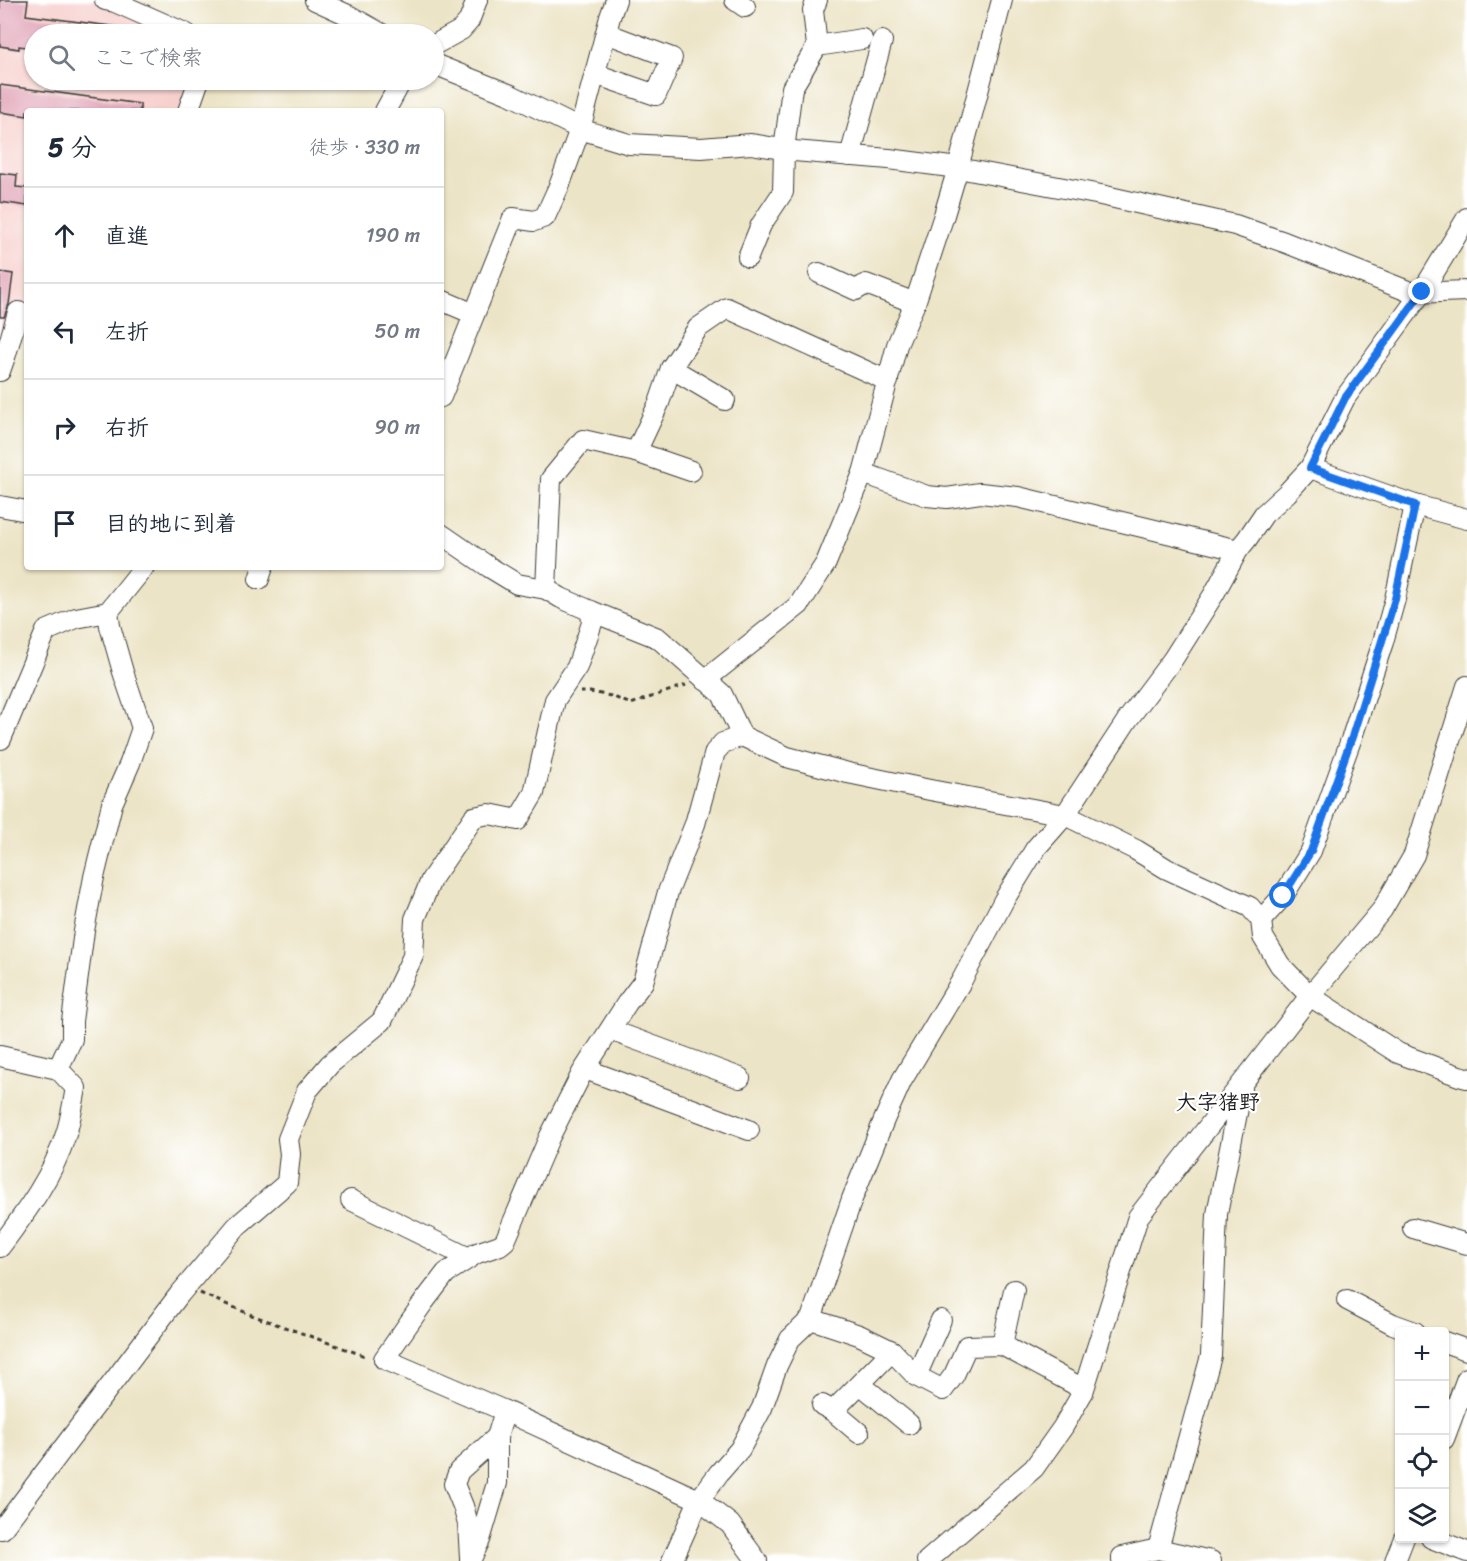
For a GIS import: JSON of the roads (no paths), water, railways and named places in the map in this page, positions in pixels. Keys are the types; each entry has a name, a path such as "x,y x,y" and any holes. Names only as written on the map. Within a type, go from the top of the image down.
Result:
{"street":[{"path":"105,0 115,2 164,24"},
{"path":"315,0 364,24"},
{"path":"444,39 461,30 469,21 477,0"},
{"path":"444,389 513,218 534,221 545,217 560,184 580,129 616,0"},
{"path":"748,257 761,225 783,192 784,150 792,88 817,46 813,10 817,0"},
{"path":"705,680 799,605 826,563 863,473 897,345 915,303 944,215 1002,0"},
{"path":"595,74 656,95 672,58 606,33"},
{"path":"817,46 862,39"},
{"path":"850,156 882,41"},
{"path":"444,68 511,96 580,129 629,144 701,147 751,144 784,150 958,168 1101,195 1235,225 1413,293 1467,291"},
{"path":"189,108 195,90"},
{"path":"387,108 397,90"},
{"path":"672,1561 699,1500 740,1449 762,1408 790,1338 811,1319 852,1199 902,1080 962,980 1010,891 1036,848 1065,815 1128,719 1173,659 1214,594 1238,550 1264,514 1310,468 1345,398 1422,292 1467,218"},
{"path":"819,273 856,290 866,284 915,303"},
{"path":"444,301 474,314"},
{"path":"636,452 671,369 698,328 727,308 888,381"},
{"path":"0,371 18,312 24,313"},
{"path":"671,369 725,400"},
{"path":"546,589 551,479 583,440 636,452 691,471"},
{"path":"1310,468 1415,505 1467,519"},
{"path":"863,473 927,496 947,498 980,494 1018,497 1238,550"},
{"path":"1261,921 1283,896 1311,851 1383,642 1395,599 1415,505"},
{"path":"0,506 24,511"},
{"path":"444,536 517,584 546,589 561,598 658,638 722,694 742,736 787,757 848,773 1065,815 1136,850 1167,869 1250,907 1261,921 1263,936 1280,966 1310,996 1398,1053 1467,1078"},
{"path":"0,739 16,707 46,631 76,618 108,612 142,570"},
{"path":"0,1529 186,1286 237,1226 287,1183 290,1154 288,1139 307,1091 330,1064 382,1022 413,956 415,919 431,880 474,817 489,814 518,820 534,793 555,700 577,667 592,623 591,611"},
{"path":"58,1069 72,1039 76,987 94,877 112,804 142,728 123,672 108,612"},
{"path":"927,1561 1034,1468 1063,1427 1083,1392 1138,1217 1310,996 1382,910 1414,855 1467,686"},
{"path":"742,736 723,743 715,752 695,824 668,892 643,982 585,1069 549,1138 505,1241 477,1253 446,1274 384,1359 699,1500 730,1524 757,1561"},
{"path":"609,1030 740,1078"},
{"path":"0,1056 58,1069 76,1088 66,1135 49,1175 0,1247"},
{"path":"585,1069 748,1130"},
{"path":"1158,1549 1211,1356 1217,1214 1244,1082"},
{"path":"351,1200 469,1258"},
{"path":"1413,1228 1467,1244"},
{"path":"1002,1345 1014,1290"},
{"path":"1347,1300 1401,1327"},
{"path":"811,1319 859,1335 892,1351 916,1376 943,1390 954,1375 967,1346 1002,1345 1074,1384 1083,1392"},
{"path":"916,1376 941,1320"},
{"path":"1449,1344 1467,1350"},
{"path":"859,1433 828,1408 860,1384 892,1351"},
{"path":"1447,1435 1461,1414 1467,1378"},
{"path":"860,1384 909,1424"},
{"path":"470,1561 480,1540 497,1483 497,1437 504,1411"},
{"path":"470,1561 468,1524 454,1484 459,1471 497,1437"},
{"path":"1395,1561 1402,1543"},
{"path":"1442,1543 1467,1552"},
{"path":"1122,1561 1122,1557 1158,1549 1211,1561"}],"district":[{"name":"大字猪野","path":"1218,1102"}]}
